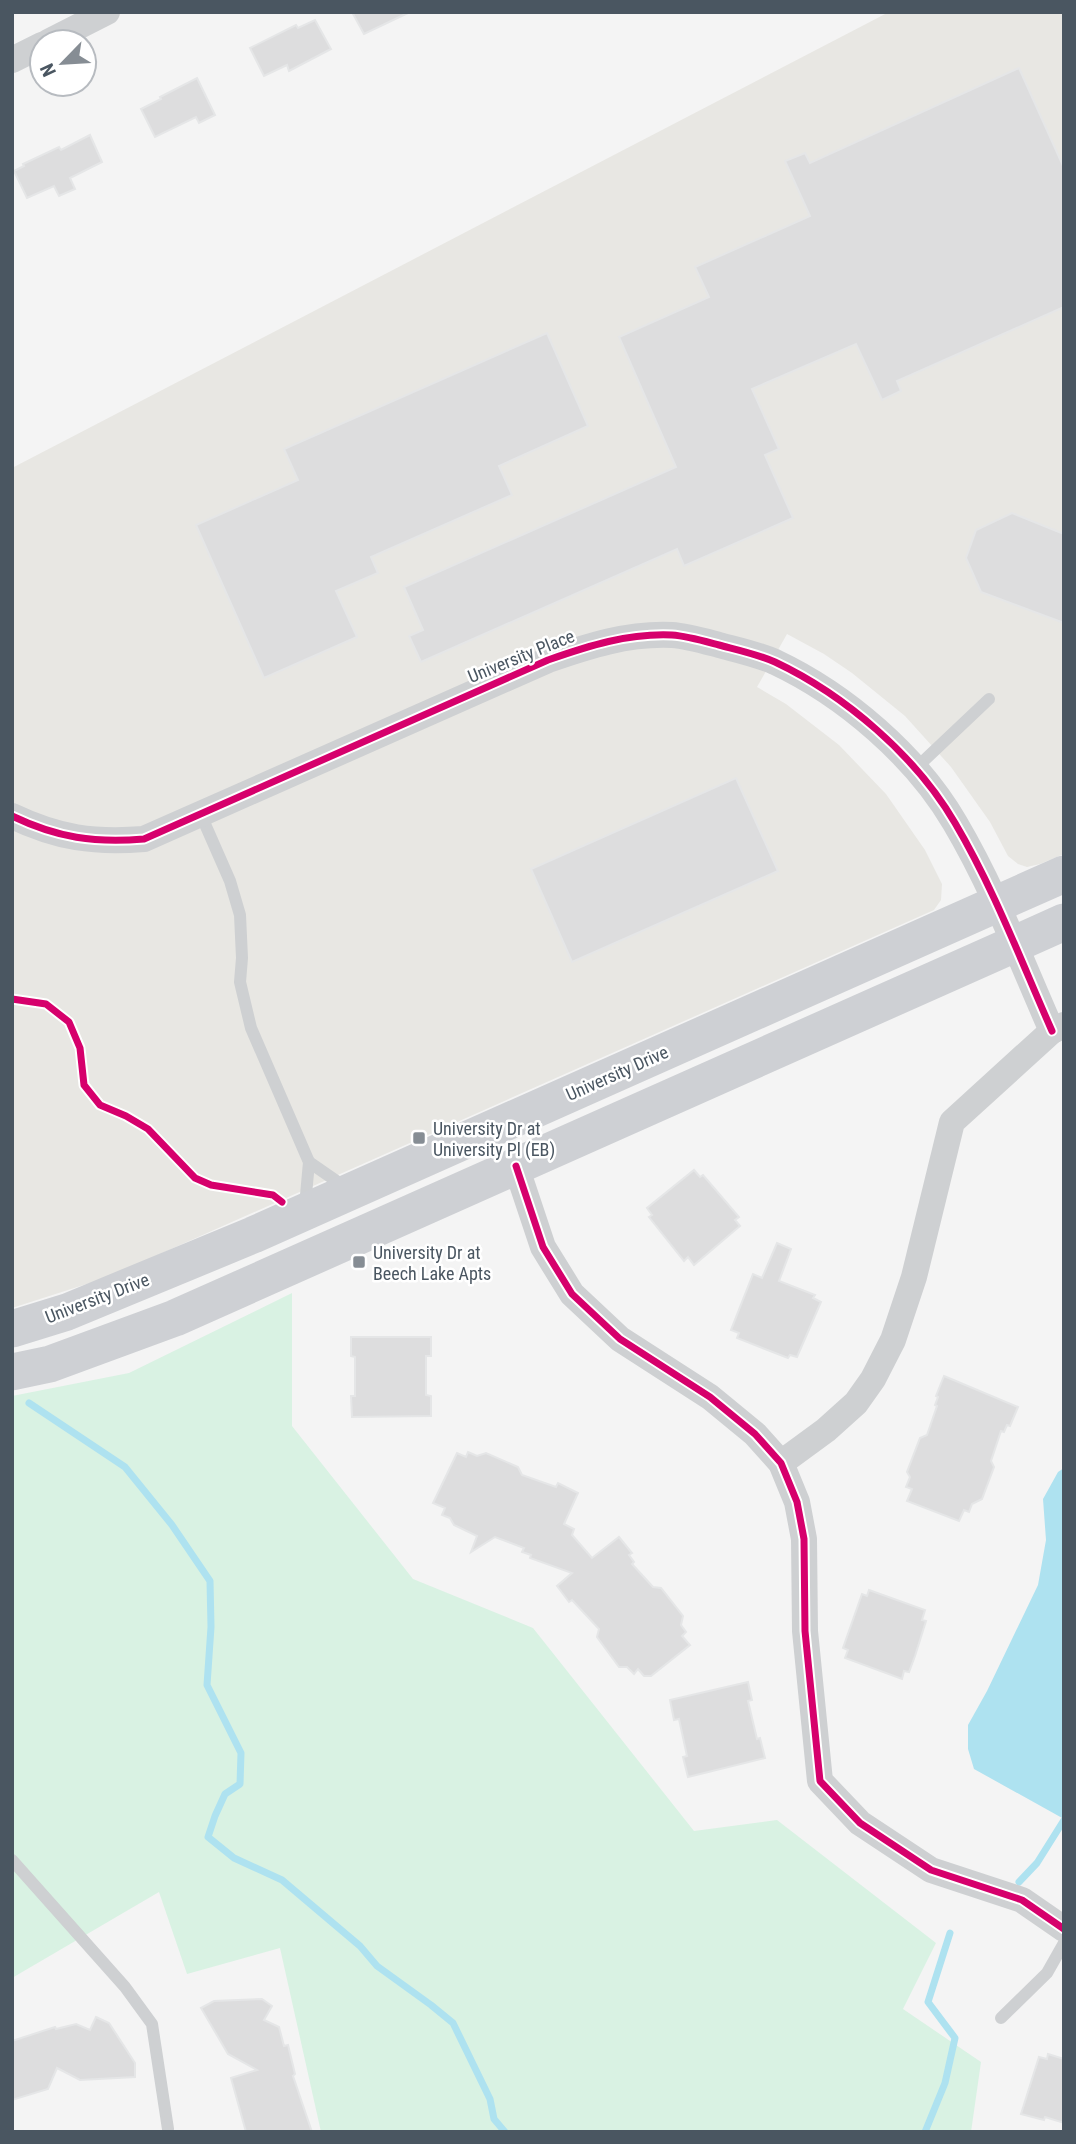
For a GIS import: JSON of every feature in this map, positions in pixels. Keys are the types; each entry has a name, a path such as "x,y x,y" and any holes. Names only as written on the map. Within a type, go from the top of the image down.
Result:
{"main road":[{"name":"University Drive","path":"12,1329 80,1307 304,1213 1064,874"},
{"path":"12,1372 50,1364 175,1318 1064,922"}],"street":[{"path":"76,28 107,12"},
{"path":"12,60 28,52"},
{"name":"University Place","path":"12,816 30,825 74,838 115,841 144,839 498,681 593,644 627,637 673,635 774,662 839,701 916,768 954,822 978,864 1014,945 1058,1028"},
{"path":"781,1463 826,1430 856,1403 873,1379 893,1340 914,1277 952,1122 1058,1028"},
{"path":"516,1166 543,1247 572,1294 620,1339 710,1397 755,1434 781,1463 797,1502 804,1539 806,1642 820,1781 860,1823 931,1870 1022,1900 1064,1929"}],"lane":[{"path":"916,768 989,699"},
{"path":"201,815 230,881 240,915 240,982 251,1028 309,1162 304,1213"},
{"path":"309,1162 351,1192"},
{"path":"12,1860 125,1987 152,2024 165,2131"},
{"path":"1001,2018 1047,1973 1064,1944"}],"shaded area":[{"path":"889,12 1064,12 1064,854 1027,867 1018,864 1008,856 990,822 951,767 905,716 852,673 787,634 757,687 786,704 839,745 886,794 925,850 942,884 941,900 934,910 142,1262 96,1281 12,1308 12,468"}],"green space":[{"path":"292,1293 292,1426 413,1579 533,1628 694,1831 777,1820 936,1943 903,2009 981,2062 971,2132 321,2132 280,1948 187,1974 159,1892 12,1978 12,1396 129,1373"}],"water":[{"path":"1064,1468 1064,1819 974,1769 968,1749 968,1725 1038,1585 1046,1540 1043,1499 1058,1472"}],"building":[{"path":"352,12 410,12 364,34"},
{"path":"315,20 331,49 289,71 287,65 264,76 250,48 296,25 298,28"},
{"path":"1019,68 1064,168 1064,307 897,381 901,391 882,400 856,344 752,389 779,449 765,455 793,518 684,566 677,549 421,662 409,636 423,630 404,587 676,467 619,337 709,297 695,267 810,216 785,161 805,153 810,163"},
{"path":"197,78 215,115 199,123 196,117 155,137 141,109"},
{"path":"90,135 102,162 70,178 75,189 59,196 54,186 27,198 14,171 24,166 23,164 59,147 61,150"},
{"path":"547,333 588,426 499,466 512,495 371,557 378,573 336,591 357,637 264,678 196,525 298,480 284,449"},
{"path":"1012,513 1064,534 1064,623 981,592 966,558 976,530"},
{"path":"736,778 778,871 572,962 531,869"},
{"path":"694,1170 700,1177 703,1175 739,1217 735,1220 740,1226 694,1265 688,1257 684,1261 649,1217 652,1215 647,1208"},
{"path":"777,1243 791,1249 779,1281 815,1295 813,1298 821,1302 797,1357 790,1355 788,1358 737,1338 739,1333 731,1330 753,1274 762,1278"},
{"path":"351,1337 431,1337 431,1356 426,1356 426,1395 431,1396 431,1416 352,1417 355,1357 351,1356"},
{"path":"944,1376 1018,1407 1010,1426 1007,1425 1004,1432 1001,1431 991,1461 994,1467 982,1499 972,1504 969,1512 964,1510 959,1521 907,1501 912,1489 906,1487 910,1477 907,1472 920,1438 927,1435 937,1406 936,1396"},
{"path":"468,1452 477,1456 486,1453 518,1467 522,1475 556,1487 558,1483 578,1493 564,1524 574,1529 572,1535 592,1558 619,1537 632,1553 629,1555 634,1562 632,1564 653,1587 661,1588 683,1616 681,1625 686,1632 682,1636 690,1645 651,1676 644,1676 638,1669 634,1674 627,1667 619,1667 597,1637 599,1629 572,1600 569,1602 557,1586 572,1573 530,1558 531,1555 522,1552 524,1548 495,1537 471,1552 477,1536 454,1525 450,1518 442,1515 445,1508 433,1503 457,1453 466,1457"},
{"path":"869,1590 925,1610 922,1620 926,1621 915,1656 909,1672 904,1671 902,1679 845,1658 848,1650 843,1648 862,1594 867,1596"},
{"path":"748,1682 752,1700 748,1701 757,1739 760,1738 765,1758 688,1777 683,1757 687,1756 679,1719 674,1720 670,1700"},
{"path":"262,1999 272,2006 264,2020 279,2027 284,2046 288,2045 295,2074 293,2076 312,2132 246,2132 231,2078 257,2070 228,2054 201,2008 214,2001"},
{"path":"96,2017 109,2023 135,2063 135,2077 80,2080 57,2068 48,2089 12,2100 12,2041 55,2027 56,2029 76,2024 90,2030"},
{"path":"1048,2054 1064,2059 1064,2123 1021,2114 1039,2057 1047,2059"}],"waterway":[{"path":"29,1403 125,1467 172,1525 210,1581 211,1627 207,1685 241,1753 240,1784 225,1794 208,1837 234,1858 282,1880 360,1946 377,1966 453,2023 490,2099 494,2119 505,2132"},
{"path":"1019,1882 1037,1863 1064,1820"},
{"path":"925,2132 945,2083 955,2038 928,2002 950,1933"}],"cycle path":[{"path":"12,816 76,837 144,839 548,660 624,638 656,635 690,638 761,657 801,676 852,710 899,751 939,798 969,848 1052,1031"},
{"path":"12,999 46,1004 69,1022 80,1048 84,1085 100,1105 148,1129 195,1178 211,1185 273,1195 282,1202"},
{"path":"516,1166 543,1247 572,1294 620,1339 710,1397 755,1434 781,1463 797,1502 804,1539 805,1631 820,1781 860,1823 931,1870 1022,1900 1064,1929"}],"place":[{"name":"University Dr at University Pl (EB)","path":"419,1138"},
{"name":"University Dr at Beech Lake Apts","path":"359,1262"}]}
